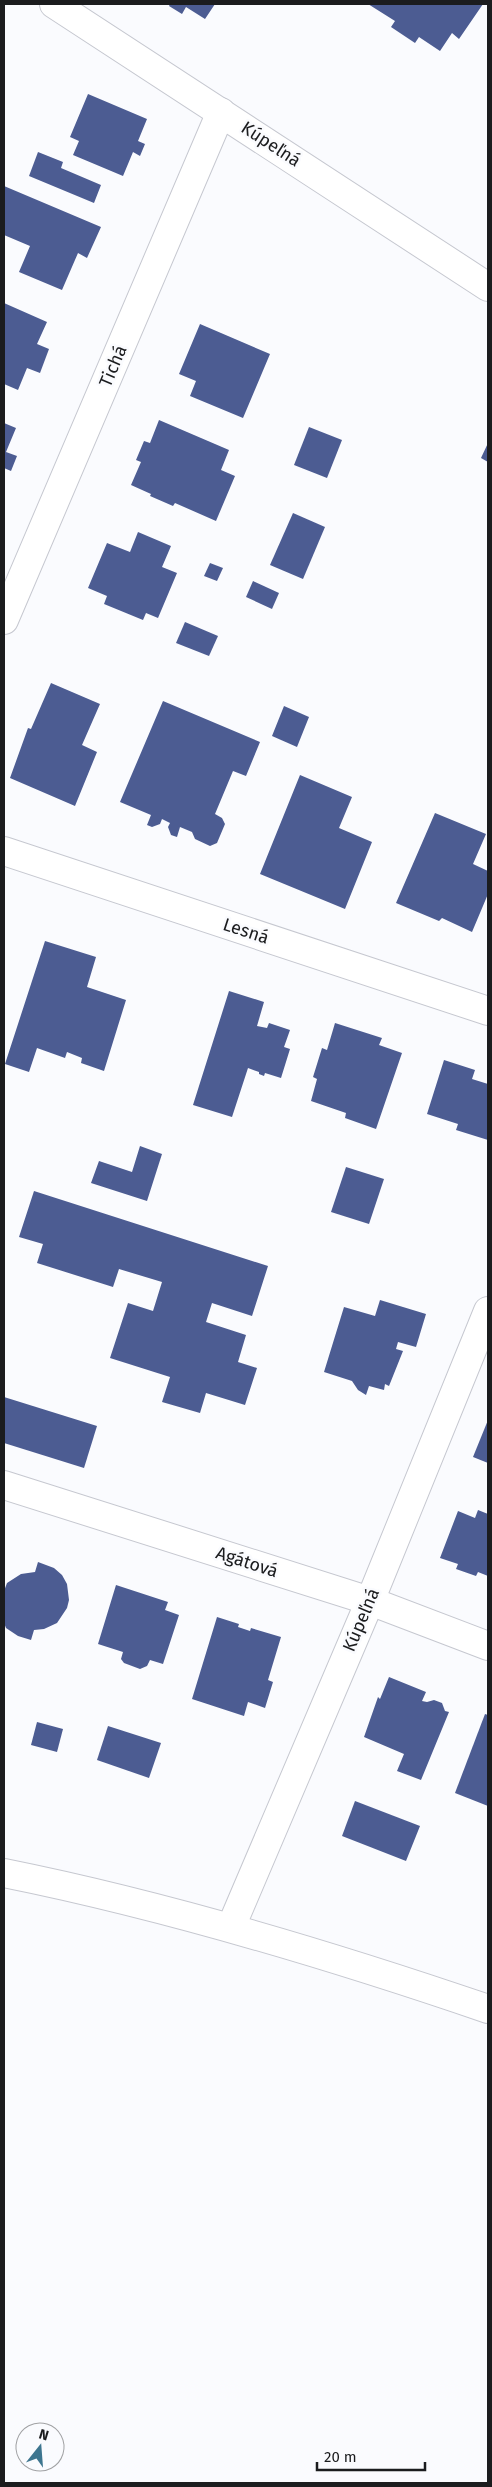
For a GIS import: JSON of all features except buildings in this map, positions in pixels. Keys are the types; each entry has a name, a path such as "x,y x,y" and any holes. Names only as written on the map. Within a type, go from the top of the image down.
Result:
{"street":[{"name":"Kúpeľná","path":"54,4 488,286"},
{"name":"Tichá","path":"4,620 221,112"},
{"name":"Lesná","path":"4,851 488,1012"},
{"name":"Kúpeľná","path":"230,1927 370,1601 488,1311"},
{"name":"Agátová","path":"4,1485 370,1601 488,1646"},
{"path":"4,1873 230,1927 390,1975 488,2009"}]}
